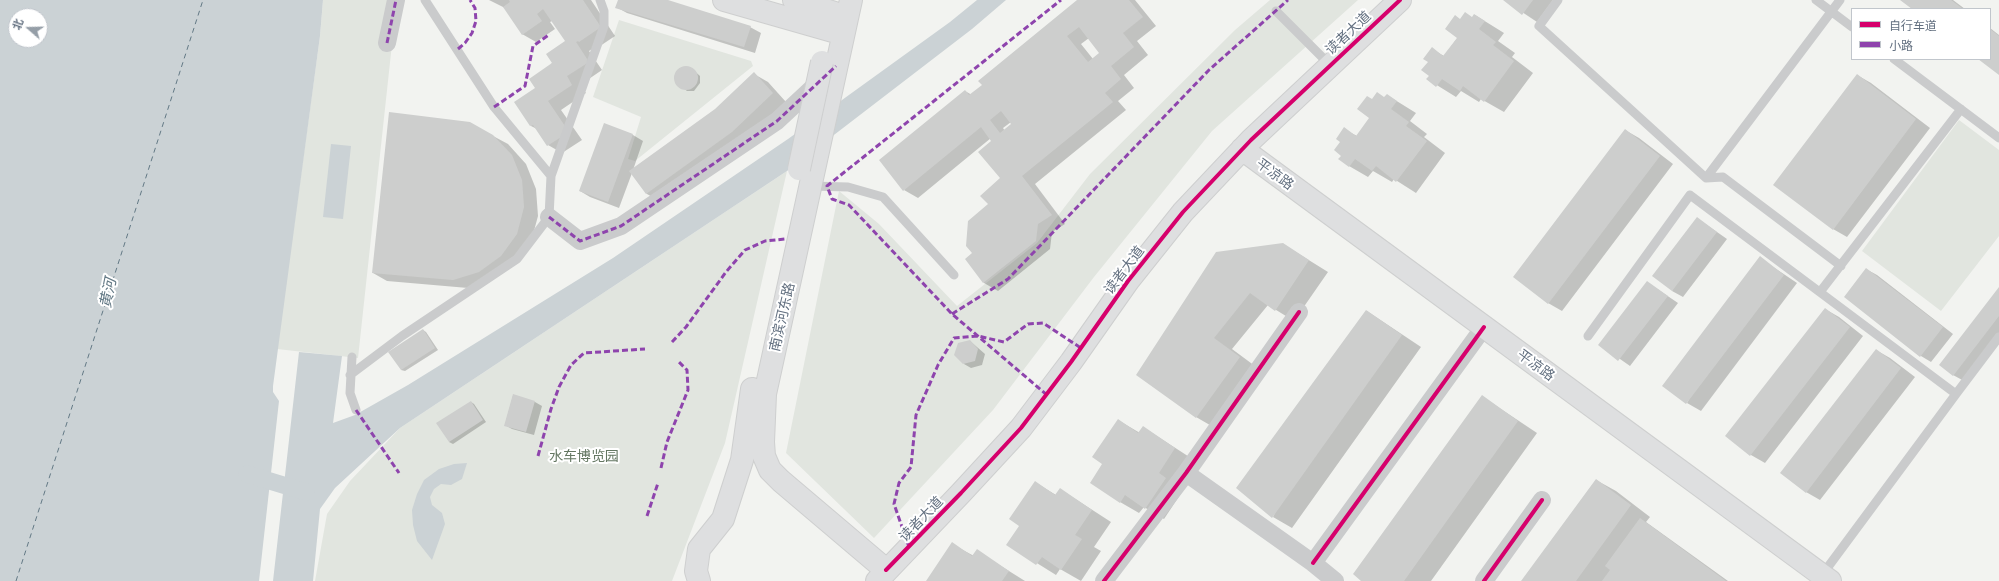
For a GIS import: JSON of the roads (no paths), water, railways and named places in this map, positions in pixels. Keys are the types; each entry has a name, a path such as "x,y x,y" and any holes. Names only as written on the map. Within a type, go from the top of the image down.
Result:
{"main road":[{"path":"724,0 840,16"},
{"path":"794,0 840,16"},
{"name":"读者大道","path":"881,576 961,494 1021,428 1159,241 1183,212 1242,149 1400,0"},
{"name":"南滨河东路","path":"840,16 829,64 765,394 763,423 764,456 770,470 881,576"},
{"name":"平凉路","path":"1242,149 1826,578"},
{"name":"南滨河东路","path":"699,581 696,571 699,549 723,519 742,460 751,390 807,175"}],"street":[{"path":"387,43 396,0"},
{"path":"549,217 580,241 621,226 777,121 829,64"},
{"path":"1104,581 1186,473 1299,312"},
{"path":"1313,563 1484,327"},
{"path":"1186,473 1313,563 1335,581"},
{"path":"1484,581 1542,500"}],"lane":[{"path":"425,0 494,107 551,176"},
{"path":"350,375 402,336 518,259 549,217 551,176 604,26 604,12 600,0"},
{"path":"811,0 840,16"},
{"path":"1558,0 1539,26 1706,178 1723,177 1840,266"},
{"path":"1816,0 1851,26"},
{"path":"1706,178 1840,0"},
{"path":"1276,11 1330,65"},
{"path":"1895,60 1999,138"},
{"path":"1820,292 1961,109"},
{"path":"807,175 883,197 954,275"},
{"path":"1588,336 1690,195 1956,394"},
{"path":"1826,578 1956,394 1999,337"},
{"path":"352,357 350,393 356,410"}],"water":[{"name":"黄河","path":"0,0 323,0 320,36 273,386 273,392 279,401 259,581 0,581"},
{"path":"977,0 1006,0 972,29 787,171 400,428 335,488 320,509 313,581 273,581 299,352 342,356 333,423 355,415 408,385 613,258 788,139 950,22"},
{"path":"331,144 351,146 343,219 323,217"},
{"path":"467,463 462,479 451,485 441,484 434,489 430,497 432,505 442,513 445,524 432,560 417,541 413,525 412,510 417,494 424,480 439,469 454,464"}],"waterway":[{"path":"247,474 306,492"}],"park label":[{"name":"水车博览园","path":"584,456"}]}
